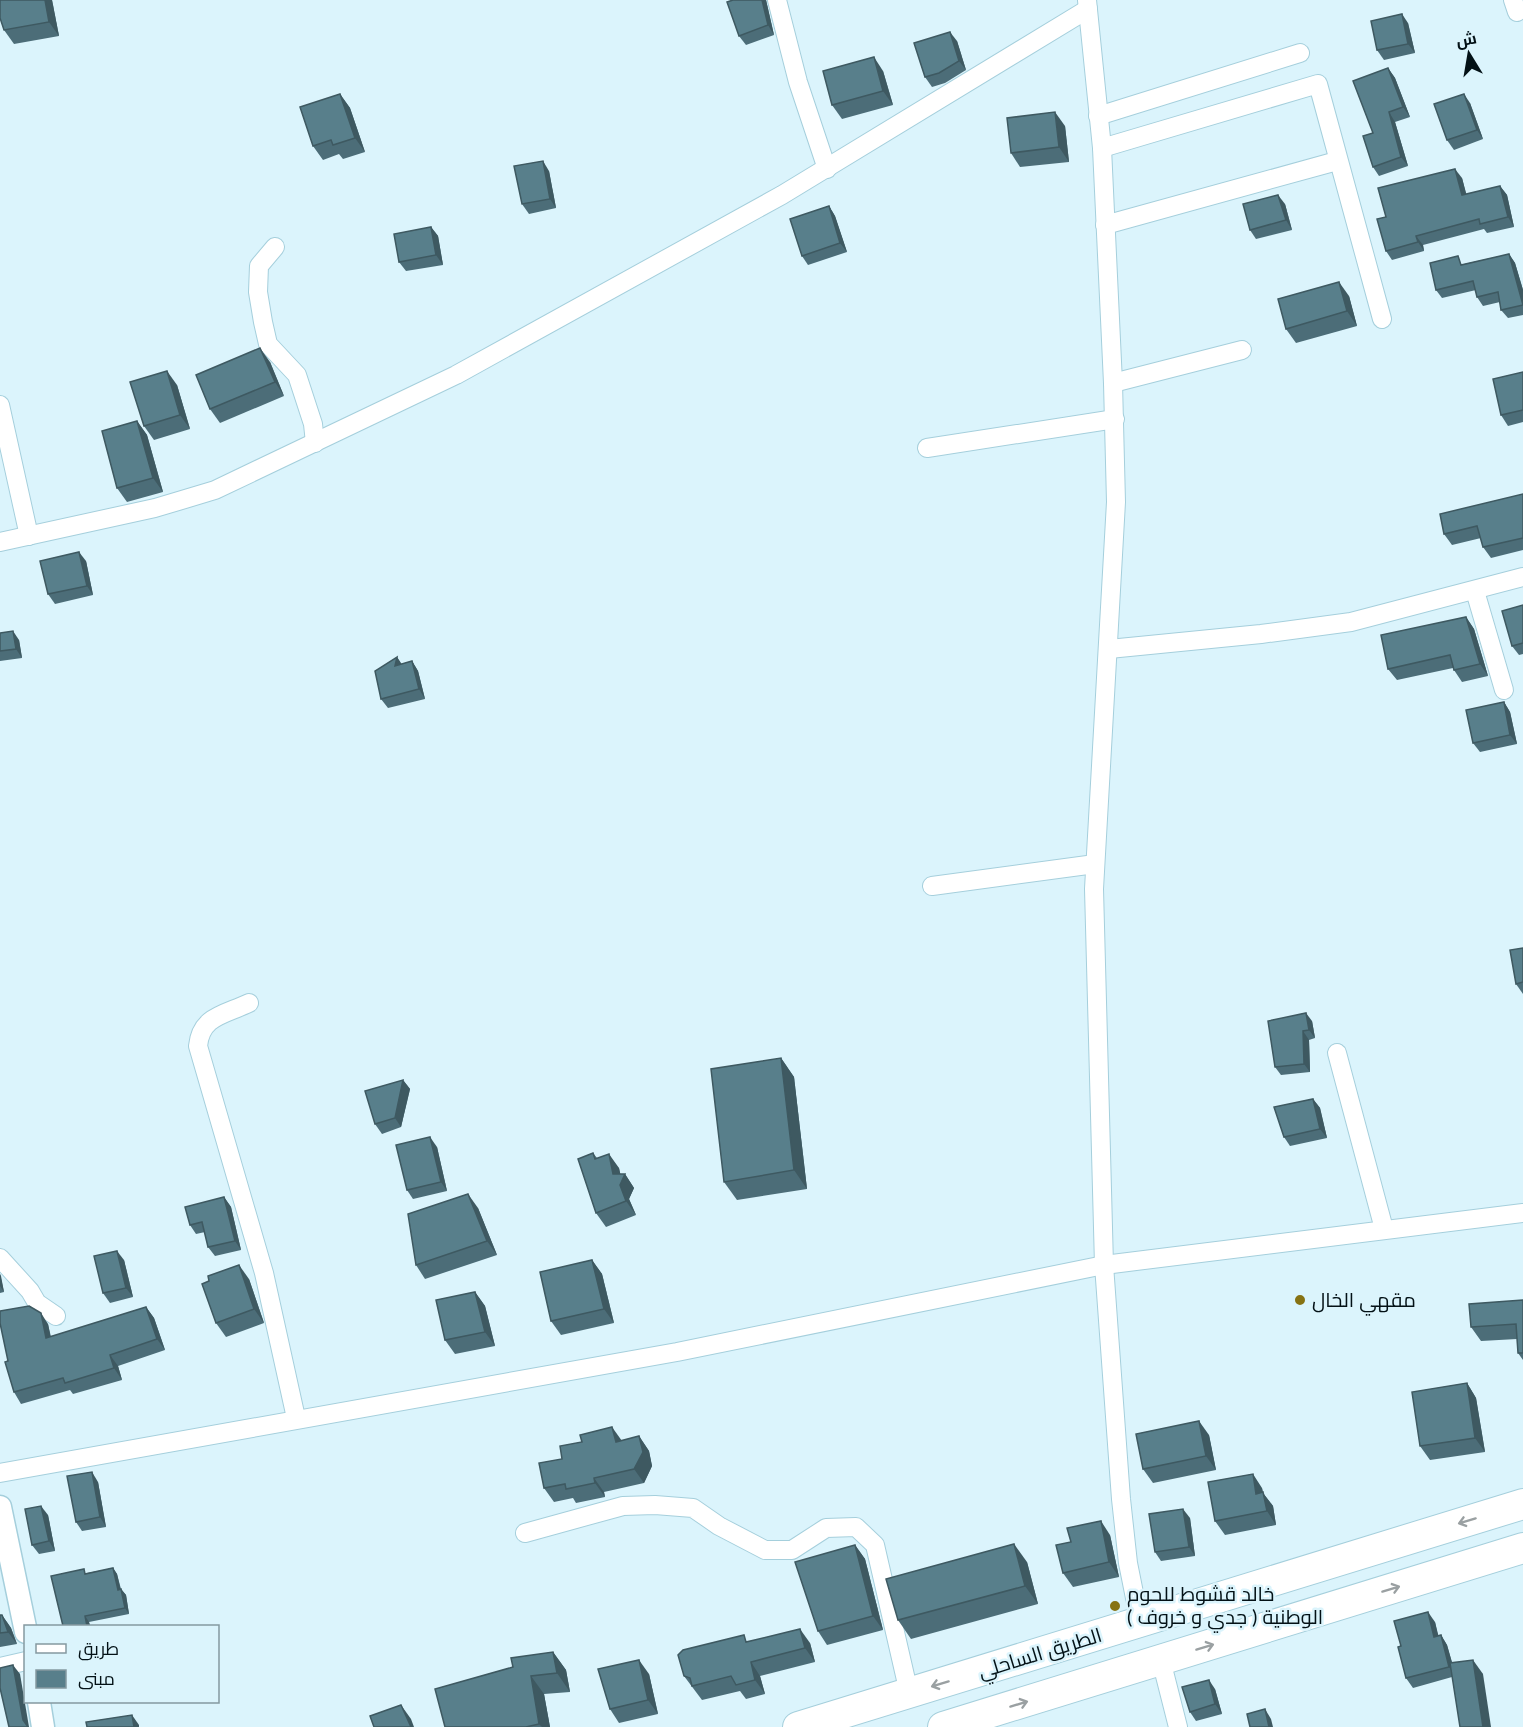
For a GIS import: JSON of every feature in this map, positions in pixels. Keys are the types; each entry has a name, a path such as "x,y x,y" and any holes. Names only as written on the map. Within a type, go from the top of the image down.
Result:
{"highway":[{"name":"الطريق الساحلي","path":"798,1727 1523,1504"},
{"path":"943,1727 1523,1548"}],"street":[{"path":"777,0 795,72 826,169"},
{"path":"0,542 155,508 215,490 456,375 679,254 826,169 1087,4 1102,148 1115,419 1116,502 1095,864 1104,1265 1121,1499 1128,1563 1140,1623"},
{"path":"1098,116 1300,53"},
{"path":"1102,148 1315,84 1320,86 1337,162 1382,319"},
{"path":"1105,225 1337,162"},
{"path":"275,247 259,266 258,292 263,322 268,344 297,375 315,443"},
{"path":"1113,383 1242,350"},
{"path":"0,405 29,536"},
{"path":"927,448 1115,419"},
{"path":"1109,649 1261,634 1351,622 1523,577"},
{"path":"1475,591 1504,690"},
{"path":"932,886 1095,864"},
{"path":"249,1003 207,1022 200,1032 198,1046 264,1273 296,1418"},
{"path":"1337,1053 1384,1229"},
{"path":"0,1473 296,1418 677,1352 1104,1265 1523,1213"},
{"path":"0,1258 30,1291 37,1303 56,1316"},
{"path":"525,1533 623,1506 655,1505 693,1508 720,1526 765,1550 792,1550 826,1528 856,1527 875,1545 909,1693"},
{"path":"0,1507 25,1625"},
{"path":"1161,1660 1178,1727"},
{"path":"0,1667 24,1661"},
{"path":"39,1703 43,1727"}],"building":[{"path":"0,0 45,0 49,22 4,30 0,18"},
{"path":"762,0 768,25 739,36 727,2"},
{"path":"1402,14 1408,44 1377,50 1371,21"},
{"path":"950,32 959,61 939,73 925,77 914,43"},
{"path":"874,57 883,91 832,105 823,71"},
{"path":"1388,68 1403,107 1389,112 1401,157 1373,167 1363,136 1373,133 1353,81"},
{"path":"340,94 355,138 333,145 331,140 313,146 300,107"},
{"path":"1464,94 1477,130 1447,140 1434,104"},
{"path":"1055,112 1059,147 1011,153 1007,118"},
{"path":"543,161 550,199 522,204 514,166"},
{"path":"1455,169 1462,195 1500,186 1508,217 1480,224 1479,219 1416,236 1418,242 1386,251 1377,219 1386,217 1378,188"},
{"path":"1278,195 1286,220 1250,230 1243,204"},
{"path":"829,206 840,243 802,256 790,219"},
{"path":"431,227 436,255 399,262 394,234"},
{"path":"1509,254 1523,305 1501,310 1498,292 1477,297 1473,281 1436,290 1430,263 1458,256 1461,265"},
{"path":"1339,282 1347,311 1286,329 1278,299"},
{"path":"260,348 275,382 210,409 196,375"},
{"path":"167,371 180,415 144,426 130,382"},
{"path":"1523,372 1523,410 1501,415 1493,379"},
{"path":"137,421 153,478 117,488 102,431"},
{"path":"1523,494 1523,538 1483,547 1477,526 1444,534 1440,514"},
{"path":"79,552 87,586 48,594 40,561"},
{"path":"1523,605 1523,643 1512,646 1502,611"},
{"path":"1466,617 1480,664 1454,670 1450,655 1388,669 1381,635"},
{"path":"13,631 16,649 0,651 0,633"},
{"path":"397,657 395,666 412,661 419,689 381,699 375,671"},
{"path":"1504,702 1510,735 1473,743 1466,710"},
{"path":"1523,948 1523,982 1516,984 1510,950"},
{"path":"1306,1013 1309,1030 1303,1031 1304,1064 1275,1067 1268,1021"},
{"path":"781,1058 794,1170 724,1182 711,1069"},
{"path":"403,1080 395,1118 375,1124 365,1091"},
{"path":"1313,1099 1320,1129 1284,1137 1274,1107"},
{"path":"430,1137 441,1182 407,1190 396,1145"},
{"path":"593,1153 595,1159 609,1154 613,1174 625,1174 620,1185 626,1201 596,1213 578,1159"},
{"path":"468,1194 487,1241 416,1265 408,1214"},
{"path":"224,1197 235,1241 208,1247 202,1222 190,1225 185,1207"},
{"path":"117,1251 126,1288 103,1293 94,1256"},
{"path":"592,1260 604,1309 551,1321 540,1272"},
{"path":"239,1265 254,1309 216,1323 202,1284 209,1281 208,1276"},
{"path":"475,1292 485,1332 445,1340 436,1300"},
{"path":"1523,1300 1523,1353 1518,1353 1516,1324 1471,1327 1469,1304"},
{"path":"29,1306 41,1313 46,1338 146,1307 157,1339 110,1355 114,1368 65,1383 63,1378 14,1392 5,1362 8,1361 0,1323 0,1311"},
{"path":"1467,1383 1475,1438 1420,1446 1412,1392"},
{"path":"1199,1421 1206,1456 1143,1469 1136,1434"},
{"path":"612,1427 616,1442 639,1436 643,1452 634,1469 594,1478 595,1483 566,1489 565,1484 544,1488 539,1463 562,1459 560,1446 582,1442 580,1435"},
{"path":"92,1472 100,1517 76,1522 67,1476"},
{"path":"1253,1474 1256,1494 1263,1492 1267,1511 1215,1521 1208,1482"},
{"path":"41,1506 49,1541 32,1545 25,1509"},
{"path":"1183,1509 1189,1547 1155,1552 1149,1514"},
{"path":"1101,1521 1109,1562 1063,1573 1056,1545 1071,1542 1067,1528"},
{"path":"1014,1544 1025,1586 898,1620 886,1579"},
{"path":"855,1545 873,1616 818,1631 795,1562"},
{"path":"113,1568 125,1608 85,1616 87,1625 63,1625 51,1576 84,1569 85,1574"},
{"path":"1428,1612 1434,1637 1441,1635 1449,1667 1406,1678 1394,1621"},
{"path":"0,1615 2,1615 8,1632 0,1633"},
{"path":"800,1629 805,1648 751,1662 755,1680 736,1685 731,1676 692,1686 690,1678 684,1676 678,1655 683,1650 744,1635 746,1642"},
{"path":"553,1652 557,1673 531,1676 539,1724 526,1727 445,1727 435,1689 513,1667 511,1658"},
{"path":"639,1660 648,1700 610,1709 598,1669"},
{"path":"1473,1660 1483,1727 1460,1727 1450,1663"},
{"path":"13,1665 23,1720 28,1727 9,1727 0,1688 0,1668"},
{"path":"1209,1680 1215,1704 1190,1712 1182,1687"},
{"path":"401,1705 411,1727 374,1727 370,1716"},
{"path":"1265,1709 1269,1727 1250,1727 1247,1714"},
{"path":"132,1715 134,1727 87,1727 86,1722"}],"place":[{"name":"مقهي الخال","path":"1300,1300"},
{"name":"خالد قشوط للحوم الوطنية ( جدي و خروف )","path":"1115,1606"}]}
